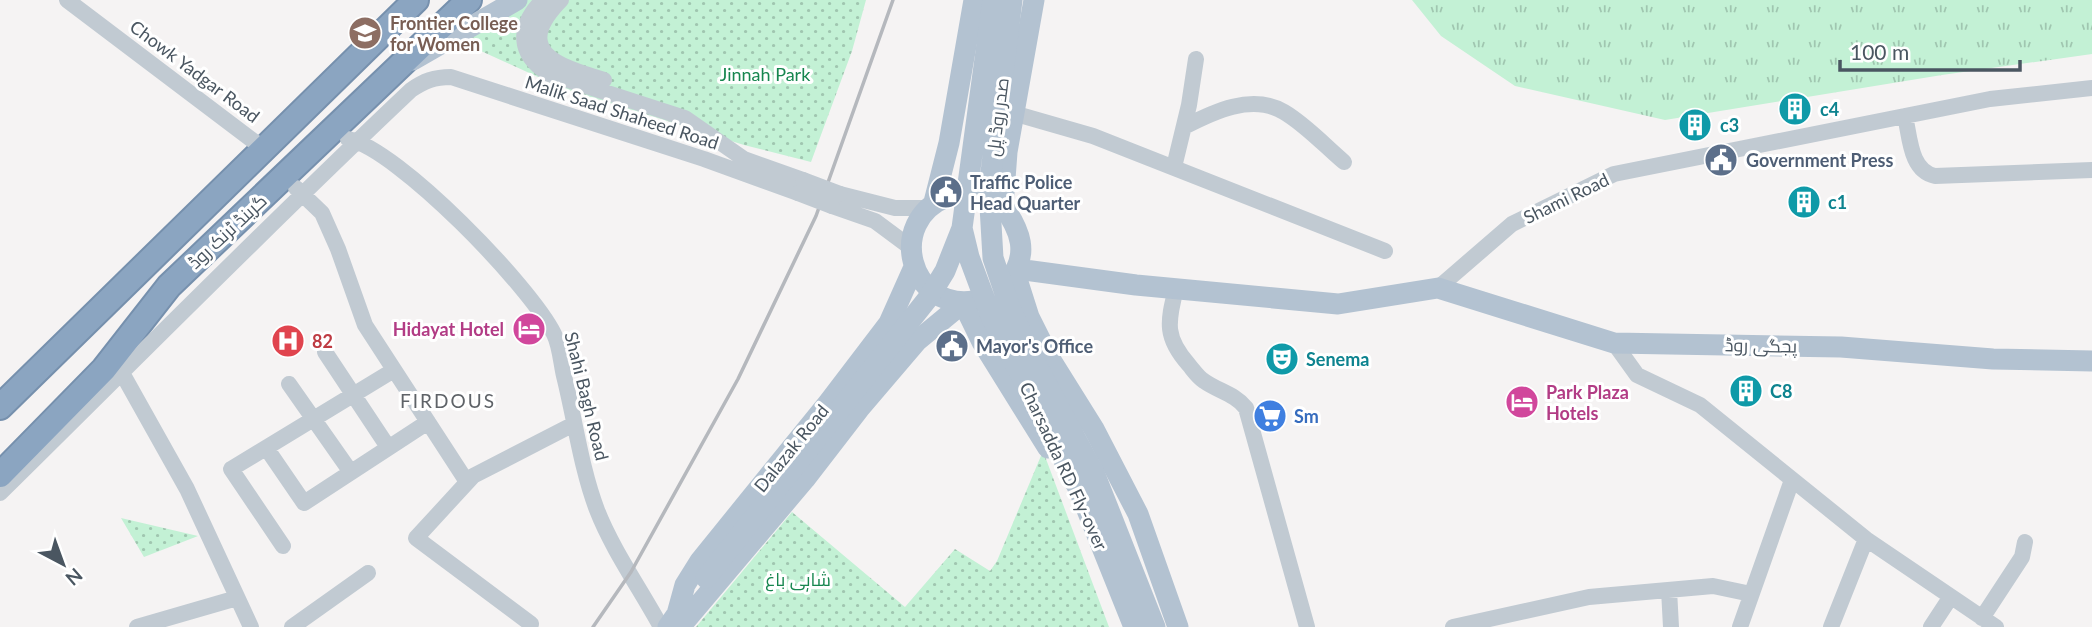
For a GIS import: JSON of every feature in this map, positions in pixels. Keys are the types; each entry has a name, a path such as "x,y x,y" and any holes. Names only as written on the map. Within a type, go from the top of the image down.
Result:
{"highway":[{"name":"گرینڈ ٹرنک روڈ","path":"0,407 416,0"},
{"name":"گرینڈ ٹرنک روڈ","path":"0,475 104,369 169,286 469,0"}],"main road":[{"path":"393,72 517,0"},
{"name":"صدر روڈ پل","path":"991,234 989,189 992,152 1012,0"},
{"path":"1003,206 1007,152 1034,0"},
{"path":"1029,31 1040,0"},
{"path":"931,205 957,193 982,194 1003,206 1016,224 1021,247 1016,271 1002,290 984,300 963,303 942,298 925,285 912,257 915,226 931,205 949,143 962,68 979,2"},
{"name":"صدر روڈ پل","path":"962,228 979,2"},
{"path":"962,68 972,81 986,90 1003,91 1018,86"},
{"path":"672,624 929,297 945,271 962,228"},
{"name":"Charsadda RD Fly-over","path":"962,228 969,257 991,316 1079,489 1134,627"},
{"name":"Charsadda RD Fly-over","path":"991,234 993,258 1010,308 1030,353 1095,475 1155,627"},
{"name":"Dalazak Road","path":"672,624 685,585 700,561 889,323 912,257"},
{"path":"1016,271 1338,304 1438,288"},
{"path":"1016,271 1029,317 1049,357 1094,429 1138,514 1178,627"},
{"name":"پجگی روڈ","path":"1438,288 1614,343 1841,347 1993,359 2092,361"},
{"path":"963,303 982,342 1054,457 1122,627"},
{"name":"Dalazak Road","path":"672,624 805,478 917,341 963,303"}],"street":[{"name":"Chowk Yadgar Road","path":"67,0 264,149"},
{"path":"542,0 529,17 524,38 530,59 537,66 549,74 659,108 696,124"},
{"path":"561,0 542,21 539,31 538,40 547,56 557,63 650,95 684,110 696,124"},
{"path":"1174,167 1196,60"},
{"name":"Malik Saad Shaheed Road","path":"357,141 411,90 433,78 451,77 836,200 875,222 912,257"},
{"name":"Shami Road","path":"1438,288 1512,224 1614,174 1990,99 2092,88"},
{"path":"1184,127 1213,112 1232,106 1263,105 1283,111 1344,162"},
{"path":"1013,113 1093,136 1385,251"},
{"path":"1906,116 1917,164 1927,175 2092,170"},
{"name":"Malik Saad Shaheed Road","path":"696,124 744,159 800,187"},
{"name":"Shahi Bagh Road","path":"332,135 357,141 381,155 445,206 528,296 554,335 597,510 616,549 672,624"},
{"path":"0,493 357,141"},
{"path":"286,179 322,213 365,325 467,482"},
{"name":"Malik Saad Shaheed Road","path":"836,200 895,208 931,205"},
{"path":"1176,289 1169,313 1171,338 1175,349 1205,382 1240,400 1246,408 1307,627"},
{"path":"1614,343 1637,375 1700,405 1866,540 1996,627"},
{"path":"326,352 388,447"},
{"path":"283,547 232,469 394,370"},
{"path":"122,373 187,489 251,627"},
{"path":"289,384 350,471"},
{"path":"267,449 304,503 428,422"},
{"path":"531,624 416,538 473,476 574,424"},
{"path":"1740,627 1792,480"},
{"path":"1831,627 1866,540"},
{"path":"1982,618 2022,557 2025,542"},
{"path":"292,627 368,573"},
{"path":"1453,627 1589,597 1713,586 1751,594"},
{"path":"1669,590 1671,627"},
{"path":"137,627 237,598"},
{"path":"1931,627 1950,598"}],"green space":[{"name":"Jinnah Park","path":"516,0 866,0 852,51 811,162 744,145 562,88 459,41"},
{"path":"1412,0 2092,0 2092,54 1942,75 1665,120 1515,86 1441,36"},
{"name":"شاہی باغ","path":"1043,451 1109,627 696,627 792,512 905,607 955,549 990,571 997,561"},
{"path":"121,518 198,536 144,557"}],"railway":[{"path":"593,627 631,572 738,379 816,216 893,0"}],"place":[{"name":"Frontier College for Women","path":"365,33"},
{"name":"c4","path":"1795,109"},
{"name":"c3","path":"1695,125"},
{"name":"Government Press","path":"1721,160"},
{"name":"Traffic Police Head Quarter","path":"946,192"},
{"name":"c1","path":"1804,202"},
{"name":"Hidayat Hotel","path":"529,329"},
{"name":"82","path":"288,341"},
{"name":"Mayor's Office","path":"952,346"},
{"name":"Senema","path":"1282,359"},
{"name":"C8","path":"1746,391"},
{"name":"Park Plaza Hotels","path":"1522,402"},
{"name":"Sm","path":"1270,416"}],"district":[{"name":"FIRDOUS","path":"448,400"}]}
